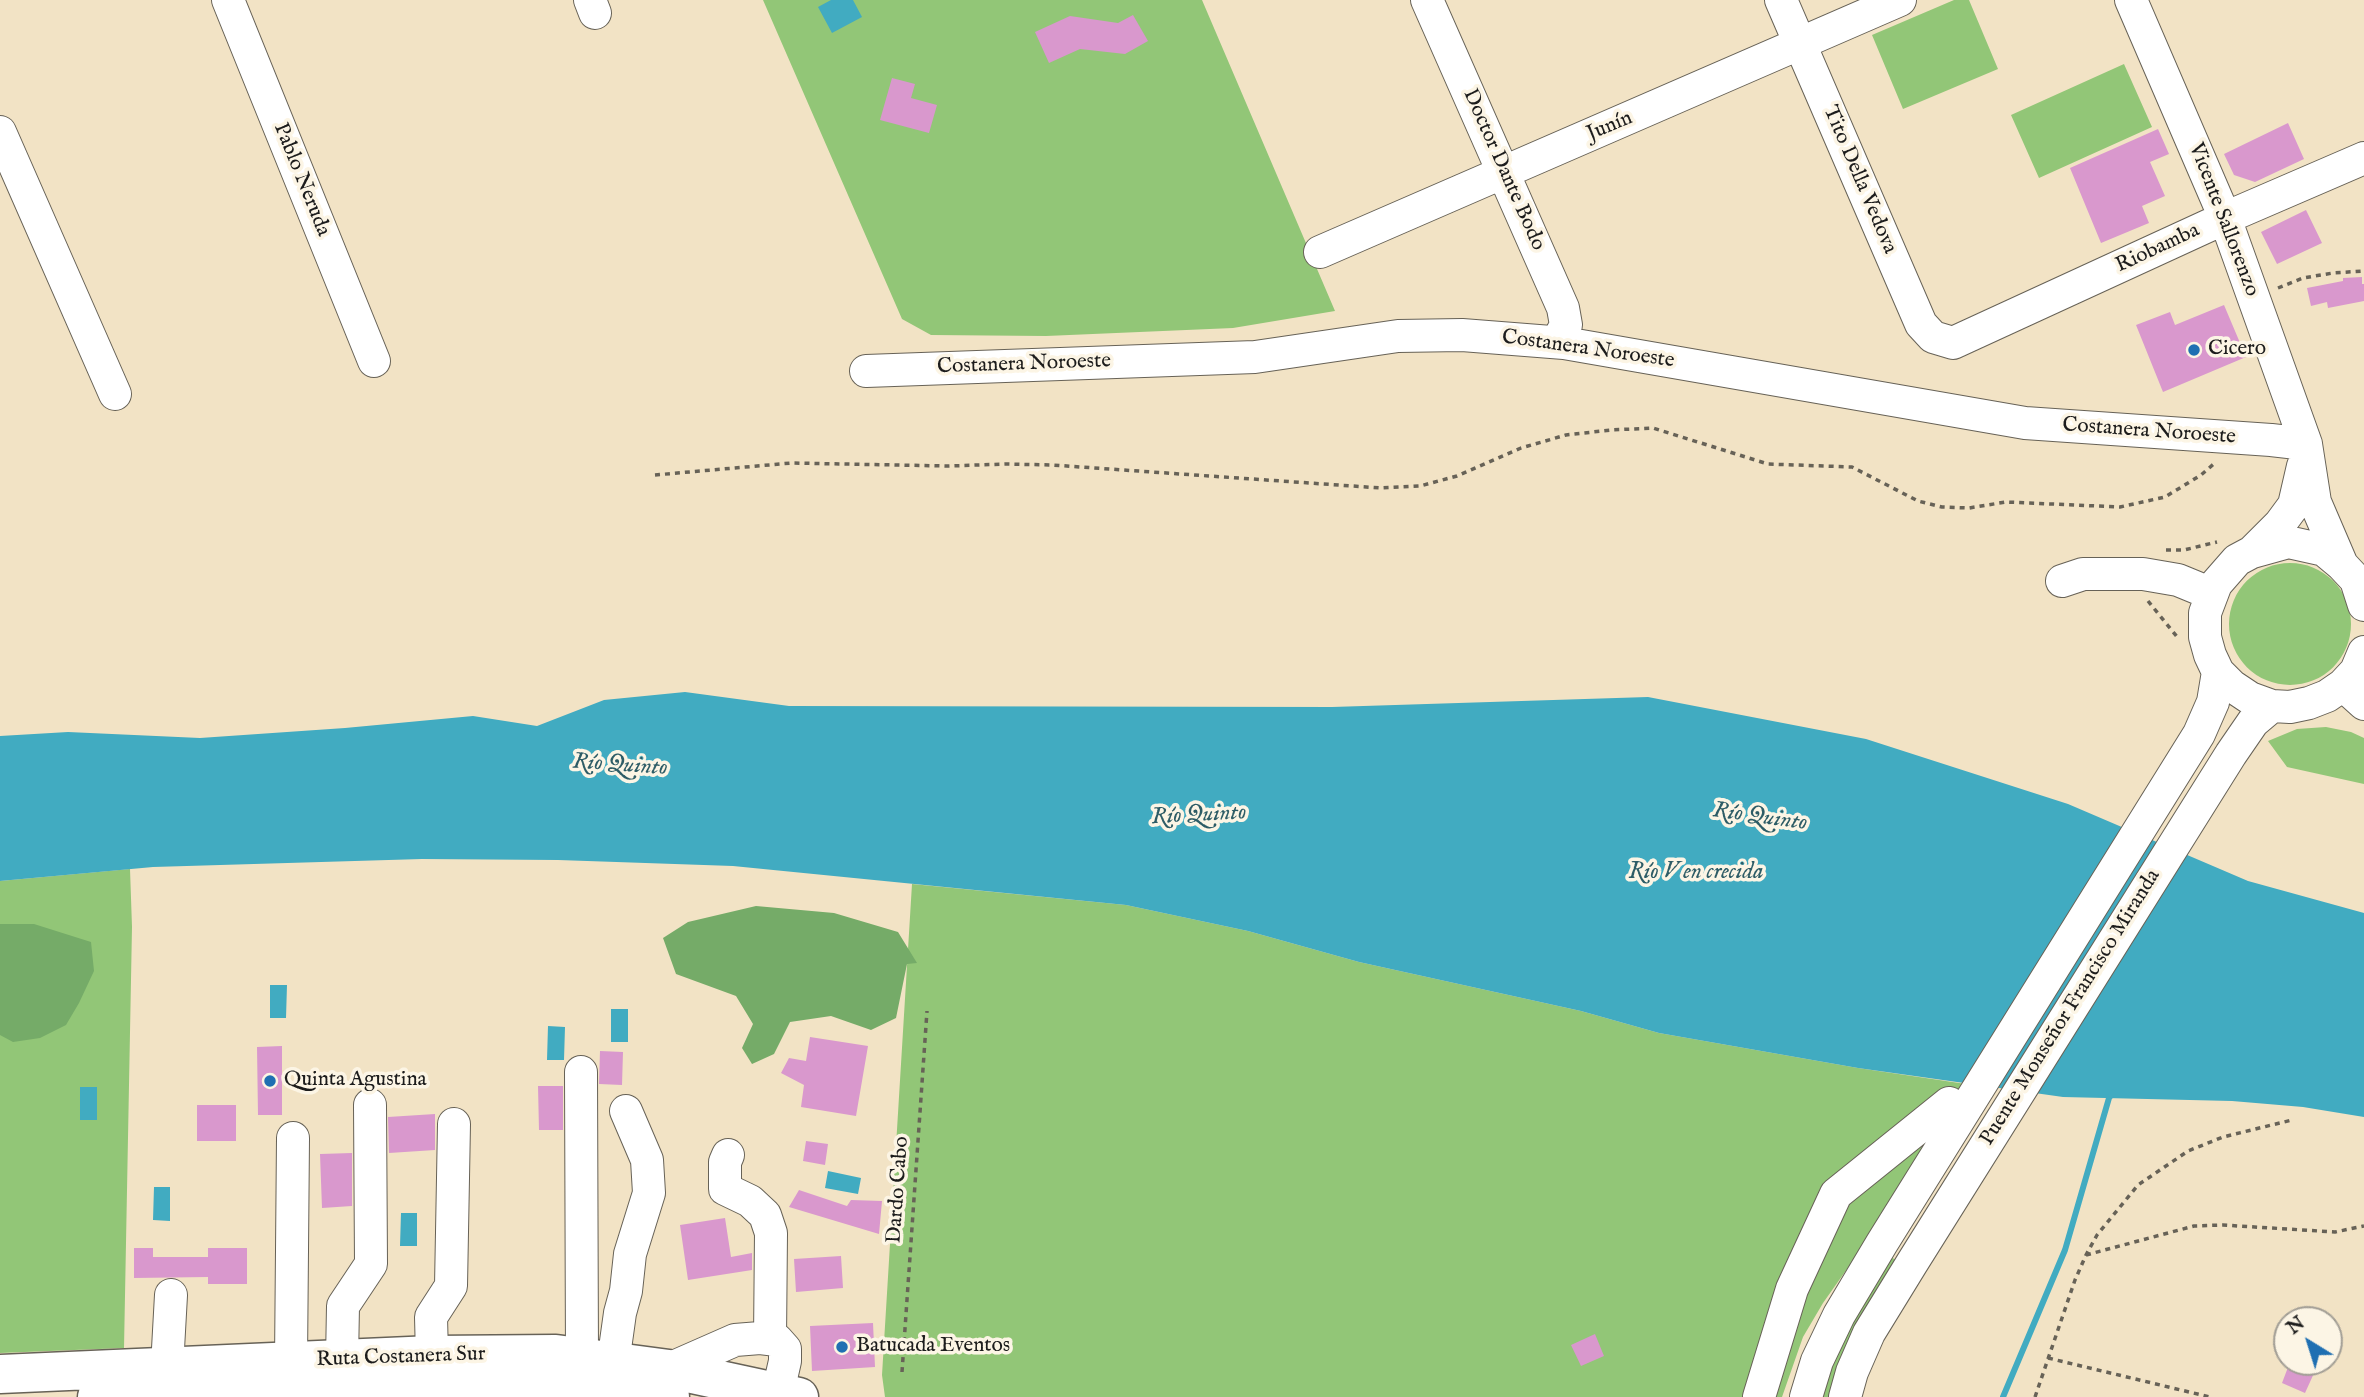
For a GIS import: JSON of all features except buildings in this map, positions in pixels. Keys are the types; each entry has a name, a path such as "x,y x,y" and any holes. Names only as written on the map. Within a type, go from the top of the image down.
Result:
{"main road":[{"name":"Ruta Costanera Sur","path":"0,1374 432,1355 556,1354 598,1361 670,1383"},
{"name":"Ruta Costanera Sur","path":"91,1397 455,1382 564,1386 670,1383 788,1395"}],"street":[{"name":"Pablo Neruda","path":"228,0 374,361"},
{"name":"Doctor Dante Bodo","path":"1427,0 1563,308 1566,325 1558,342"},
{"name":"Tito Della Vedova","path":"1780,0 1921,324 1933,337 1953,343"},
{"name":"Junín","path":"1320,253 1900,0"},
{"name":"Vicente Sallorenzo","path":"2132,0 2224,218 2306,444 2315,502 2342,565 2356,580 2364,605"},
{"path":"0,132 115,394"},
{"name":"Riobamba","path":"1953,343 2224,218 2364,158"},
{"name":"Costanera Noroeste","path":"866,370 1255,357 1398,337 1462,335 1558,342 2025,423 2306,444"},
{"name":"Vicente Sallorenzo","path":"2212,594 2216,583 2237,560 2239,545 2280,524 2294,505 2306,444"},
{"path":"2239,545 2288,542 2308,545 2324,551 2342,565"},
{"path":"2062,580 2083,574 2143,574 2178,580 2212,594 2205,613 2205,637 2218,672 2249,698 2273,706 2290,707 2309,704 2327,696 2354,695 2356,671 2364,652"},
{"name":"Puente Monseñor Francisco Miranda","path":"1806,1397 1817,1362 1839,1315 2199,734 2213,702 2218,672"},
{"name":"Puente Monseñor Francisco Miranda","path":"1844,1397 1869,1333 1912,1263 2231,754 2253,722 2273,706"},
{"path":"581,1072 598,1361"},
{"path":"1759,1397 1792,1289 1836,1194 1949,1103"},
{"path":"342,1360 343,1306 371,1264 370,1105"},
{"path":"598,1361 620,1313 626,1291 630,1254 649,1193 647,1160 625,1111"},
{"path":"432,1355 431,1317 451,1286 454,1124"},
{"path":"290,1362 293,1138"},
{"path":"728,1155 724,1162 725,1189 750,1201 765,1214 771,1233 770,1339"},
{"path":"167,1367 170,1295"},
{"path":"670,1383 734,1340 770,1339 777,1340 785,1349 788,1395"}],"path":[{"path":"2253,298 2303,278 2364,271"},
{"path":"655,475 791,463 949,466 1006,464 1381,488 1420,486 1457,476 1521,448 1566,435 1653,428 1768,464 1852,467 1918,501 1942,507 1969,508 2006,502 2120,507 2165,497 2201,475 2244,438"},
{"path":"2182,644 2167,621 2144,597 2143,574 2146,557 2163,550 2184,550 2218,542 2239,545"},
{"name":"Dardo Cabo","path":"902,1372 927,1011"},
{"path":"2035,1397 2074,1280 2086,1255 2096,1235 2137,1185 2188,1152 2223,1138 2292,1120"},
{"path":"2086,1255 2194,1227 2223,1225 2335,1232 2364,1226"},
{"path":"2048,1358 2210,1397"}],"green space":[{"path":"763,0 1202,0 1335,311 1233,328 1046,336 931,335 902,319"},
{"path":"1954,0 1969,0 1998,69 1903,109 1872,35"},
{"path":"2124,64 2152,127 2039,178 2011,115"},
{"path":"2290,563 2313,568 2333,581 2346,601 2351,624 2346,647 2333,667 2313,680 2290,685 2267,680 2247,667 2234,647 2229,624 2234,601 2247,581 2267,568"},
{"path":"2326,727 2351,732 2364,738 2364,784 2287,767 2268,741 2297,729"},
{"path":"130,869 132,927 124,1348 0,1353 0,881"},
{"path":"912,884 1126,905 1248,931 1359,962 1581,1011 1659,1033 1966,1084 1803,1337 1782,1397 885,1397 882,1375"},
{"path":"756,906 834,913 898,932 917,963 907,964 896,1018 871,1030 831,1016 790,1022 774,1054 752,1064 742,1048 753,1024 736,996 676,974 663,938 688,922"},
{"path":"0,924 34,924 91,942 94,971 79,1003 66,1025 40,1038 13,1042 0,1035"},
{"path":"1885,1254 1898,1261 1831,1397 1811,1397"}],"water":[{"path":"831,0 853,0 862,17 832,33 818,7"},
{"name":"Río V en crecida","path":"685,692 789,706 1332,707 1648,697 1866,739 2068,804 2248,881 2364,913 2364,1117 2303,1107 2232,1101 2063,1097 1858,1068 1659,1033 1581,1011 1359,962 1248,931 1126,905 733,866 558,860 422,859 153,867 0,881 0,736 68,732 200,738 473,716 537,726 604,700"},
{"path":"270,985 287,985 286,1018 270,1018"},
{"path":"611,1009 628,1009 628,1042 611,1042"},
{"path":"548,1026 565,1027 564,1060 547,1060"},
{"path":"80,1087 97,1087 97,1120 80,1120"},
{"path":"828,1171 861,1178 858,1194 825,1188"},
{"path":"154,1187 170,1187 170,1221 153,1220"},
{"path":"401,1213 417,1213 417,1246 400,1246"}],"waterway":[{"path":"2003,1397 2065,1250 2109,1098 2113,1093"}],"place":[{"name":"Cicero","path":"2194,350"},
{"name":"Quinta Agustina","path":"270,1081"},
{"name":"Batucada Eventos","path":"842,1347"}],"water label":[{"name":"Río Quinto","path":"620,766"},
{"name":"Río Quinto","path":"1199,816"},
{"name":"Río Quinto","path":"1760,818"}]}
